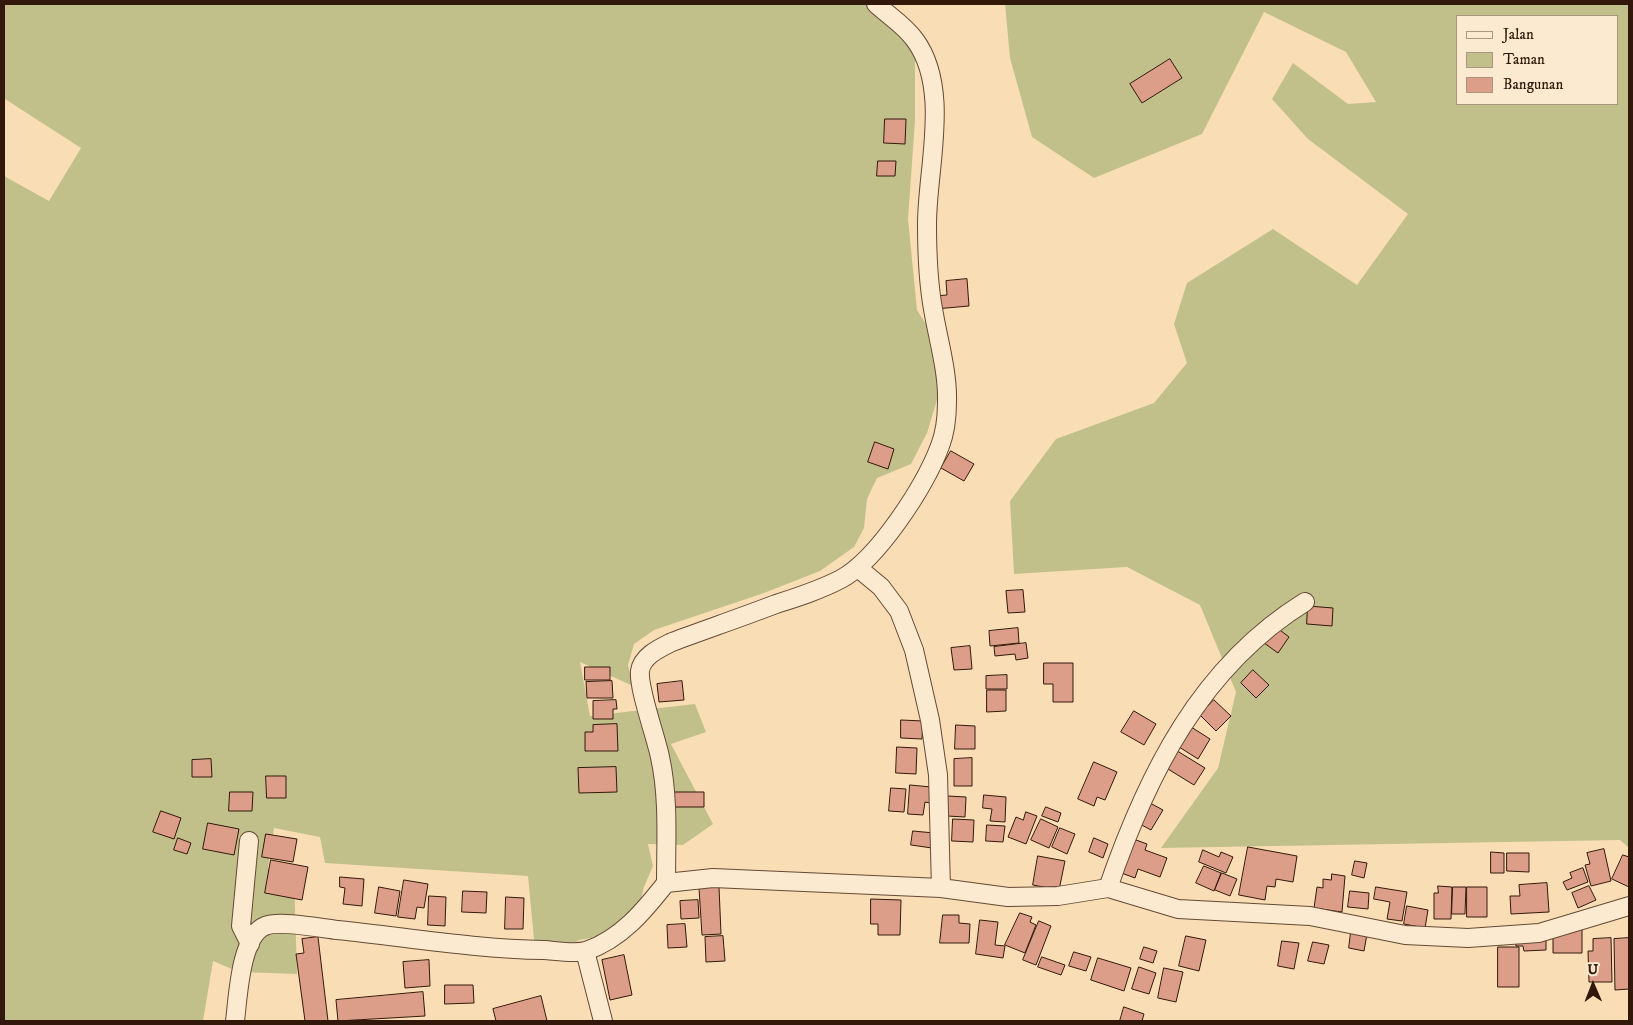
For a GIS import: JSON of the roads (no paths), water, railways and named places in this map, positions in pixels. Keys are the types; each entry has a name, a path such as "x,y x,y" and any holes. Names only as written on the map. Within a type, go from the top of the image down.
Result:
{"street":[{"path":"235,1021 244,959 257,932 265,926 288,925 427,942 527,950 585,951 620,933 641,916 666,883 664,786 653,724 640,682 640,670 644,660 657,649 672,642 816,590 841,579 858,568 874,550 913,498 930,468 940,445 947,401 946,378 932,307 928,254 927,221 934,131 930,76 924,56 915,40 876,4"},
{"path":"858,568 881,587 898,610 914,650 930,720 938,775 941,888"},
{"path":"1108,888 1127,832 1186,718 1229,665 1252,642 1274,621 1305,602"},
{"path":"248,841 241,926 250,944"},
{"path":"666,883 713,878 941,888 1016,896 1066,895 1108,888 1178,909 1310,916 1405,935 1468,938 1539,933 1629,906"},
{"path":"585,951 603,1021"}]}
